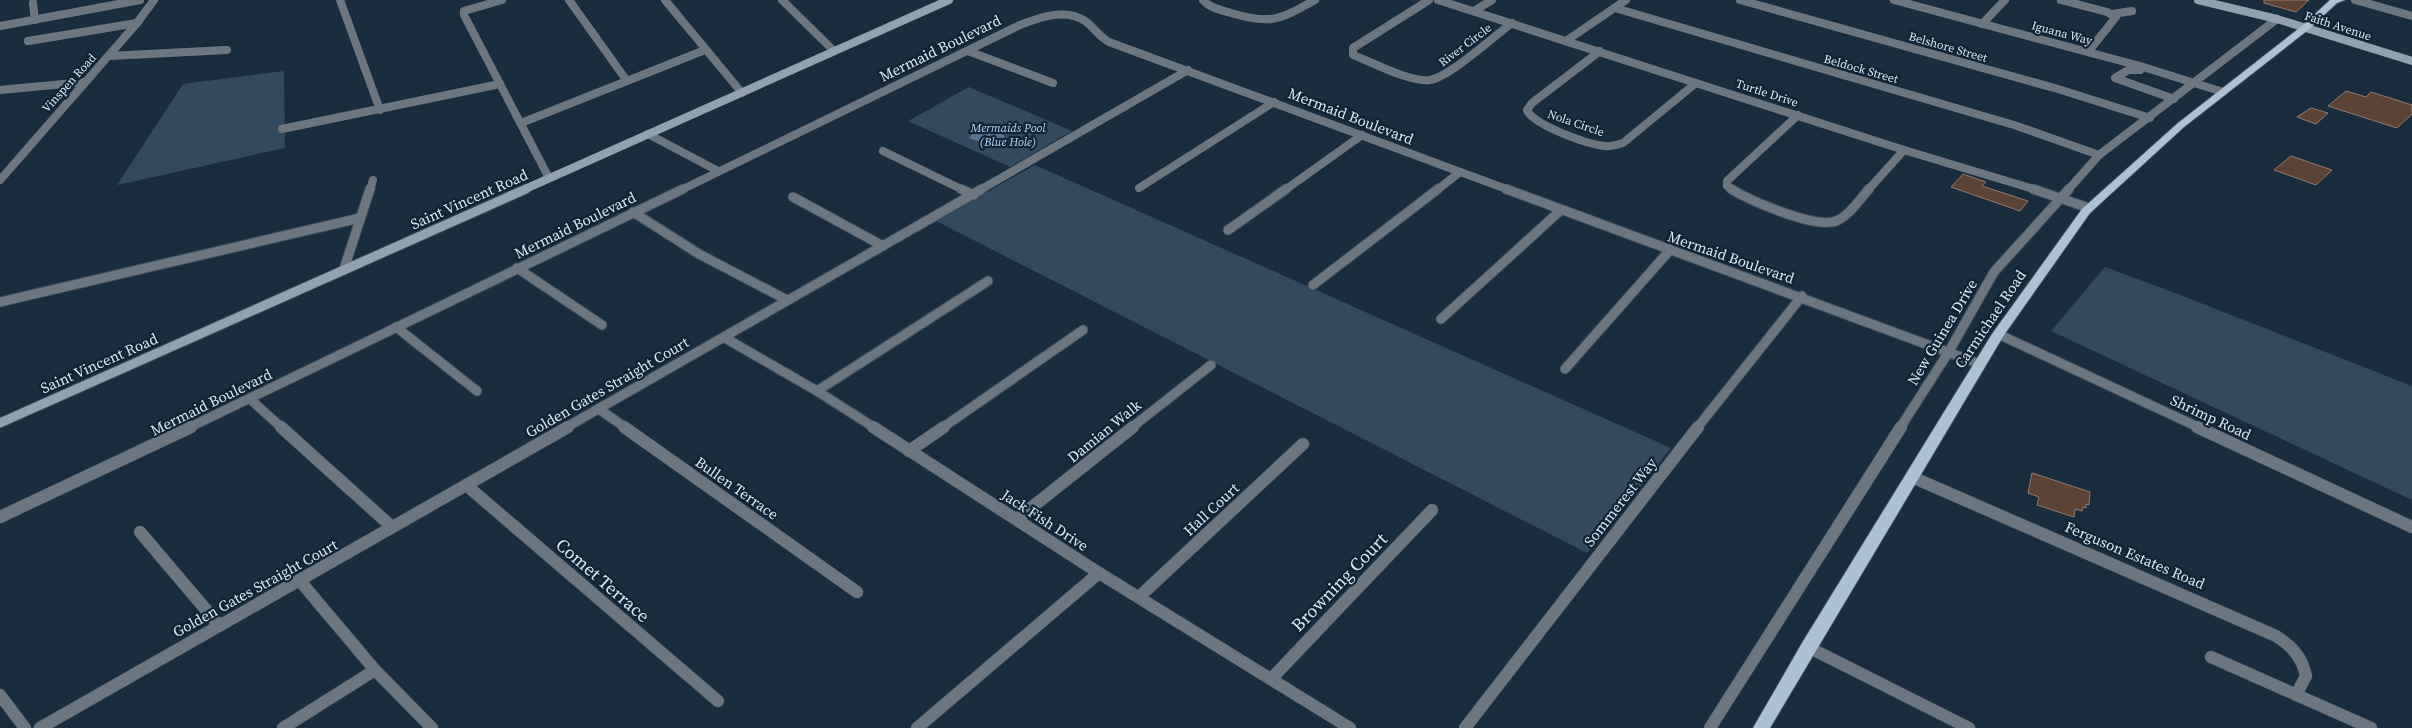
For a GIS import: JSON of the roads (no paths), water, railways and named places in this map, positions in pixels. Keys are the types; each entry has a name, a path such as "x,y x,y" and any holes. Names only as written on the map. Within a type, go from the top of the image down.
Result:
{"main road":[{"name":"Carmichael Road","path":"1761,728 1808,646 1998,334 2089,208 2181,124 2305,28 2336,0"}],"street":[{"path":"0,26 140,0"},
{"name":"Vinspen Road","path":"0,180 109,56 154,0"},
{"path":"340,0 380,110"},
{"path":"502,0 469,8 463,13 549,178"},
{"path":"570,0 627,81"},
{"path":"665,0 742,93"},
{"path":"782,0 834,51"},
{"name":"Saint Vincent Road","path":"0,423 949,0"},
{"path":"1203,0 1212,7 1265,22 1281,18 1315,0"},
{"name":"River Circle","path":"1429,0 1353,48 1353,55 1413,79 1434,79 1444,75 1512,24"},
{"name":"Turtle Drive","path":"1438,0 2089,208"},
{"path":"1474,11 1492,0"},
{"path":"1566,41 1626,0"},
{"name":"Belshore Street","path":"1740,0 2058,89 2150,118"},
{"name":"Iguana Way","path":"1894,0 2088,52 2224,92"},
{"path":"1982,24 2005,0"},
{"path":"2061,0 2112,14 2132,11"},
{"name":"Faith Avenue","path":"2198,0 2277,19 2412,61"},
{"path":"2355,0 2412,16"},
{"path":"33,3 35,20"},
{"name":"Beldock Street","path":"1614,8 2014,125 2099,155"},
{"path":"2088,52 2116,20 2112,14"},
{"name":"Mermaid Boulevard","path":"0,518 250,399 396,326 1026,22 1046,16 1066,16 1085,21 1097,35 1109,42 1670,250 1802,296 1980,364"},
{"name":"New Guinea Drive","path":"1710,728 1948,353 1994,272 2099,155 2196,83 2277,19"},
{"path":"28,41 137,23"},
{"path":"109,56 227,50"},
{"path":"521,124 705,50"},
{"path":"968,51 1053,83"},
{"name":"Nola Circle","path":"1600,52 1532,103 1528,110 1529,115 1538,122 1599,145 1617,145 1696,83"},
{"name":"Golden Gates Straight Court","path":"40,728 219,625 300,582 392,527 600,410 787,300 974,195 1188,70"},
{"path":"2156,71 2128,70 2115,78 2174,99"},
{"path":"0,90 85,82"},
{"path":"282,130 500,84"},
{"path":"1139,188 1274,102"},
{"path":"1798,115 1726,181 1727,186 1742,195 1814,221 1832,222 1843,217 1904,150"},
{"path":"648,134 718,171"},
{"path":"1228,230 1362,135"},
{"path":"882,152 974,195"},
{"path":"1313,285 1460,172"},
{"path":"344,269 373,180"},
{"path":"793,197 884,246"},
{"path":"1441,319 1561,210"},
{"path":"633,212 699,254 787,300"},
{"path":"0,302 360,218"},
{"path":"1565,369 1670,250"},
{"path":"517,268 602,325"},
{"path":"817,391 988,281"},
{"name":"Sommerest Way","path":"1465,728 1634,508 1802,296"},
{"path":"396,326 477,390"},
{"path":"909,451 1084,330"},
{"name":"Shrimp Road","path":"1998,334 2412,527"},
{"name":"Jack Fish Drive","path":"725,338 817,391 1099,573 1350,728"},
{"name":"Damian Walk","path":"1017,519 1210,365"},
{"path":"250,399 392,527"},
{"name":"Bullen Terrace","path":"600,410 857,592"},
{"name":"Hall Court","path":"1139,597 1303,444"},
{"name":"Ferguson Estates Road","path":"1912,477 2276,636 2293,648 2303,662 2306,676 2296,696"},
{"name":"Comet Terrace","path":"466,485 718,701"},
{"name":"Browning Court","path":"1271,679 1432,510"},
{"path":"140,532 219,625"},
{"path":"917,728 1099,573"},
{"path":"300,582 375,670 432,728"},
{"path":"1808,646 1970,728"},
{"path":"2210,657 2371,728"},
{"path":"283,728 375,670"},
{"path":"0,694 25,728"}],"park label":[{"name":"Mermaids Pool (Blue Hole)","path":"1008,135"}]}
